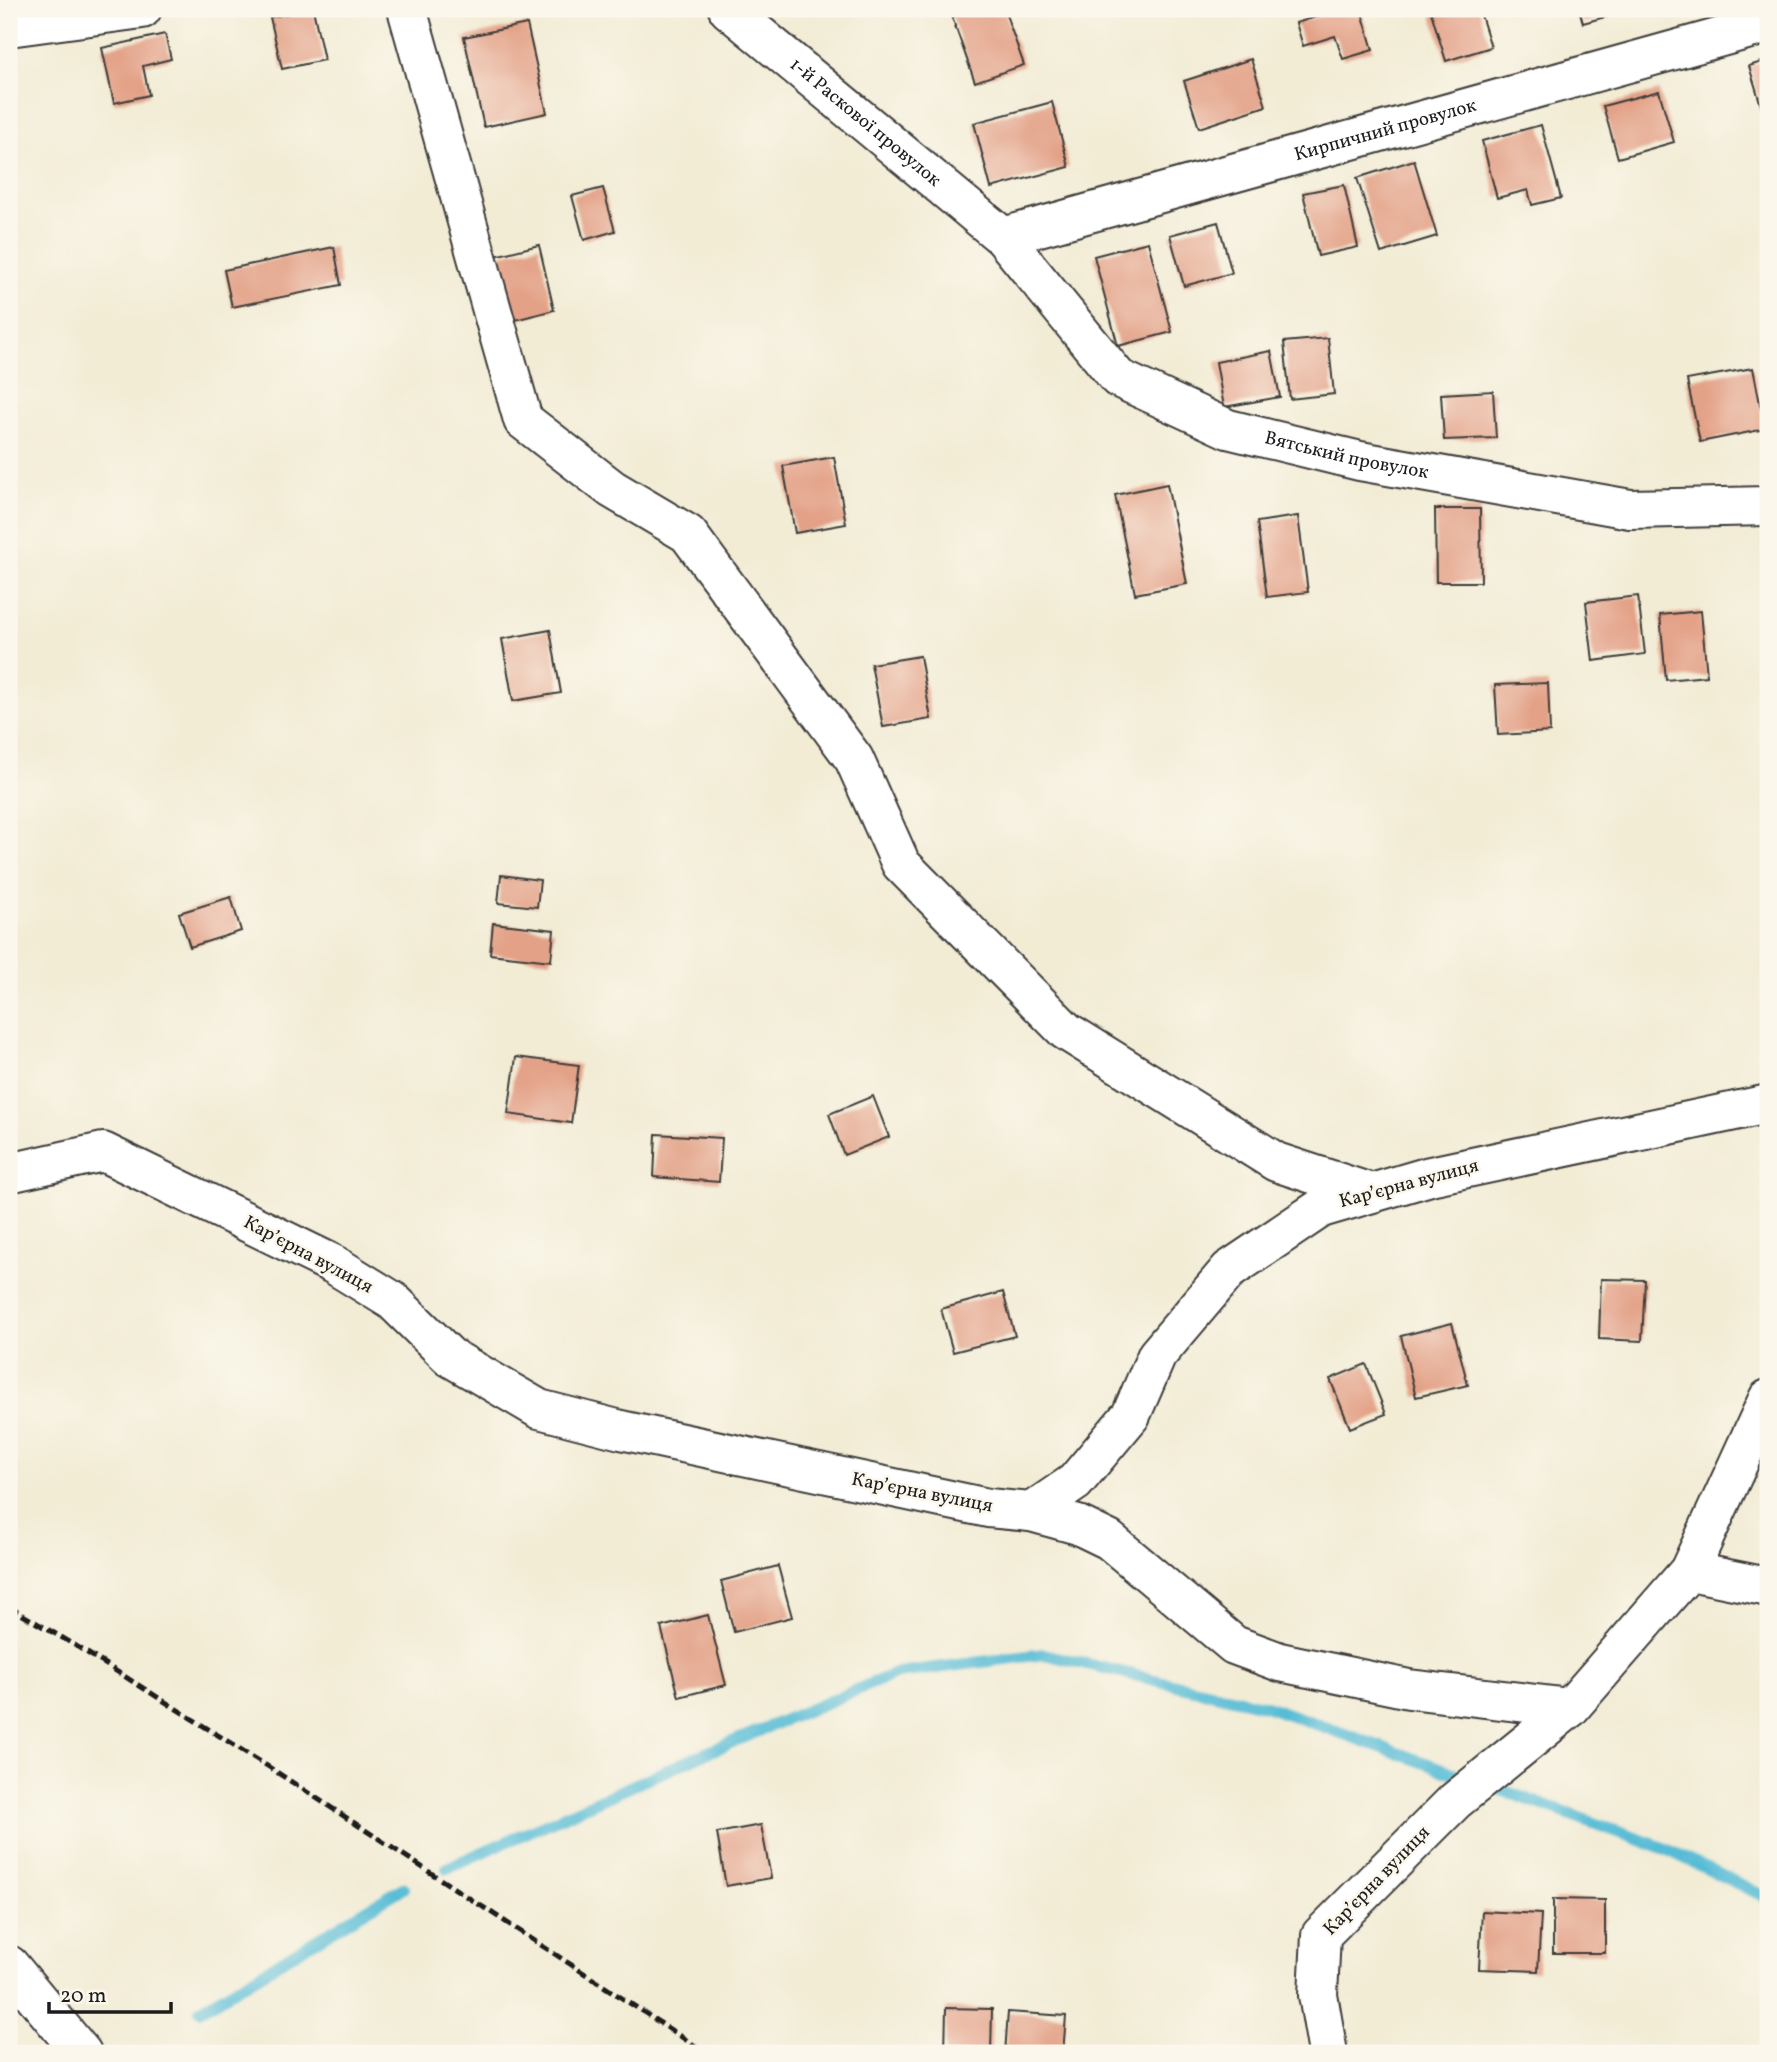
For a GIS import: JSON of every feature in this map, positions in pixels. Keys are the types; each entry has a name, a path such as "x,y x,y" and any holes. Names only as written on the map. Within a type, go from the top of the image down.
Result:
{"street":[{"path":"9,27 142,9"},
{"path":"407,9 523,420 612,489 688,534 854,759 901,864 1066,1031 1276,1162 1371,1194"},
{"name":"1-й Раскової провулок","path":"728,9 1003,237"},
{"name":"Кирпичний провулок","path":"1003,237 1768,24"},
{"name":"Вятський провулок","path":"1003,237 1118,378 1228,429 1360,461 1630,509 1768,506"},
{"name":"Карʼєрна вулиця","path":"9,1173 103,1152 333,1264 393,1301 450,1357 539,1409 621,1430 974,1505 1031,1512 1075,1482 1131,1415 1157,1355 1229,1270 1321,1208 1430,1175 1768,1104"},
{"name":"Карʼєрна вулиця","path":"1328,2053 1318,1994 1321,1935 1455,1801 1570,1708 1689,1571 1768,1399"},
{"path":"1031,1512 1078,1525 1110,1540 1234,1646 1280,1662 1409,1689 1570,1708"},
{"path":"1689,1571 1768,1587"},
{"path":"9,1965 82,2053"}],"building":[{"path":"313,9 324,60 282,69 270,17"},
{"path":"975,9 1004,9 1024,65 975,82 952,17"},
{"path":"1343,9 1361,9 1373,50 1343,59 1335,36 1303,46 1296,23"},
{"path":"1430,9 1479,9 1491,47 1446,61"},
{"path":"1579,9 1631,9 1631,10 1583,23"},
{"path":"527,24 547,113 484,127 464,37"},
{"path":"165,34 171,59 143,66 149,95 114,103 102,48"},
{"path":"1251,59 1266,106 1199,128 1184,81"},
{"path":"1768,60 1768,122 1766,122 1749,66"},
{"path":"1659,91 1674,142 1618,158 1603,106"},
{"path":"1052,102 1069,167 991,188 974,123"},
{"path":"1541,125 1561,198 1532,205 1528,190 1497,198 1482,141"},
{"path":"1414,160 1437,236 1381,253 1357,178"},
{"path":"1344,185 1358,247 1318,256 1303,193"},
{"path":"603,188 615,231 584,240 572,196"},
{"path":"1218,222 1232,273 1184,286 1170,235"},
{"path":"1148,242 1172,332 1118,346 1094,256"},
{"path":"539,245 554,310 507,322 491,257"},
{"path":"334,247 341,285 232,307 224,270"},
{"path":"1328,338 1334,394 1290,399 1284,342"},
{"path":"1271,351 1280,397 1224,407 1216,362"},
{"path":"1753,368 1765,429 1700,442 1687,380"},
{"path":"1493,391 1496,438 1444,440 1441,394"},
{"path":"834,457 846,524 795,533 783,466"},
{"path":"1167,484 1187,584 1135,594 1115,495"},
{"path":"1435,509 1480,509 1481,582 1436,582"},
{"path":"1298,516 1308,592 1267,597 1257,522"},
{"path":"1638,596 1645,654 1593,661 1586,602"},
{"path":"1701,611 1707,676 1666,680 1660,615"},
{"path":"550,630 561,693 513,701 502,639"},
{"path":"920,656 931,719 883,727 871,664"},
{"path":"1548,683 1550,732 1498,735 1495,685"},
{"path":"501,875 540,880 537,907 498,903"},
{"path":"231,897 241,931 190,947 179,913"},
{"path":"493,923 554,930 551,961 490,954"},
{"path":"516,1057 579,1065 571,1123 508,1114"},
{"path":"873,1096 889,1137 844,1155 829,1114"},
{"path":"656,1134 722,1138 719,1182 654,1177"},
{"path":"1601,1279 1645,1280 1642,1341 1599,1339"},
{"path":"1003,1292 1015,1336 953,1352 941,1309"},
{"path":"1452,1323 1468,1385 1416,1397 1401,1336"},
{"path":"1366,1364 1386,1414 1350,1428 1330,1379"},
{"path":"778,1566 792,1617 734,1632 721,1581"},
{"path":"708,1615 726,1685 679,1697 661,1627"},
{"path":"761,1825 771,1878 726,1886 717,1833"},
{"path":"1553,1899 1605,1900 1605,1953 1553,1953"},
{"path":"1482,1911 1541,1914 1538,1971 1479,1969"},
{"path":"946,2008 992,2009 991,2053 945,2053"},
{"path":"1008,2012 1066,2016 1063,2053 1005,2053"}],"waterway":[{"path":"447,1868 699,1756 897,1673 1044,1654 1266,1706 1666,1849 1768,1898"},
{"path":"200,2010 403,1888"}],"railway":[{"path":"9,1607 272,1769 706,2053"}]}
